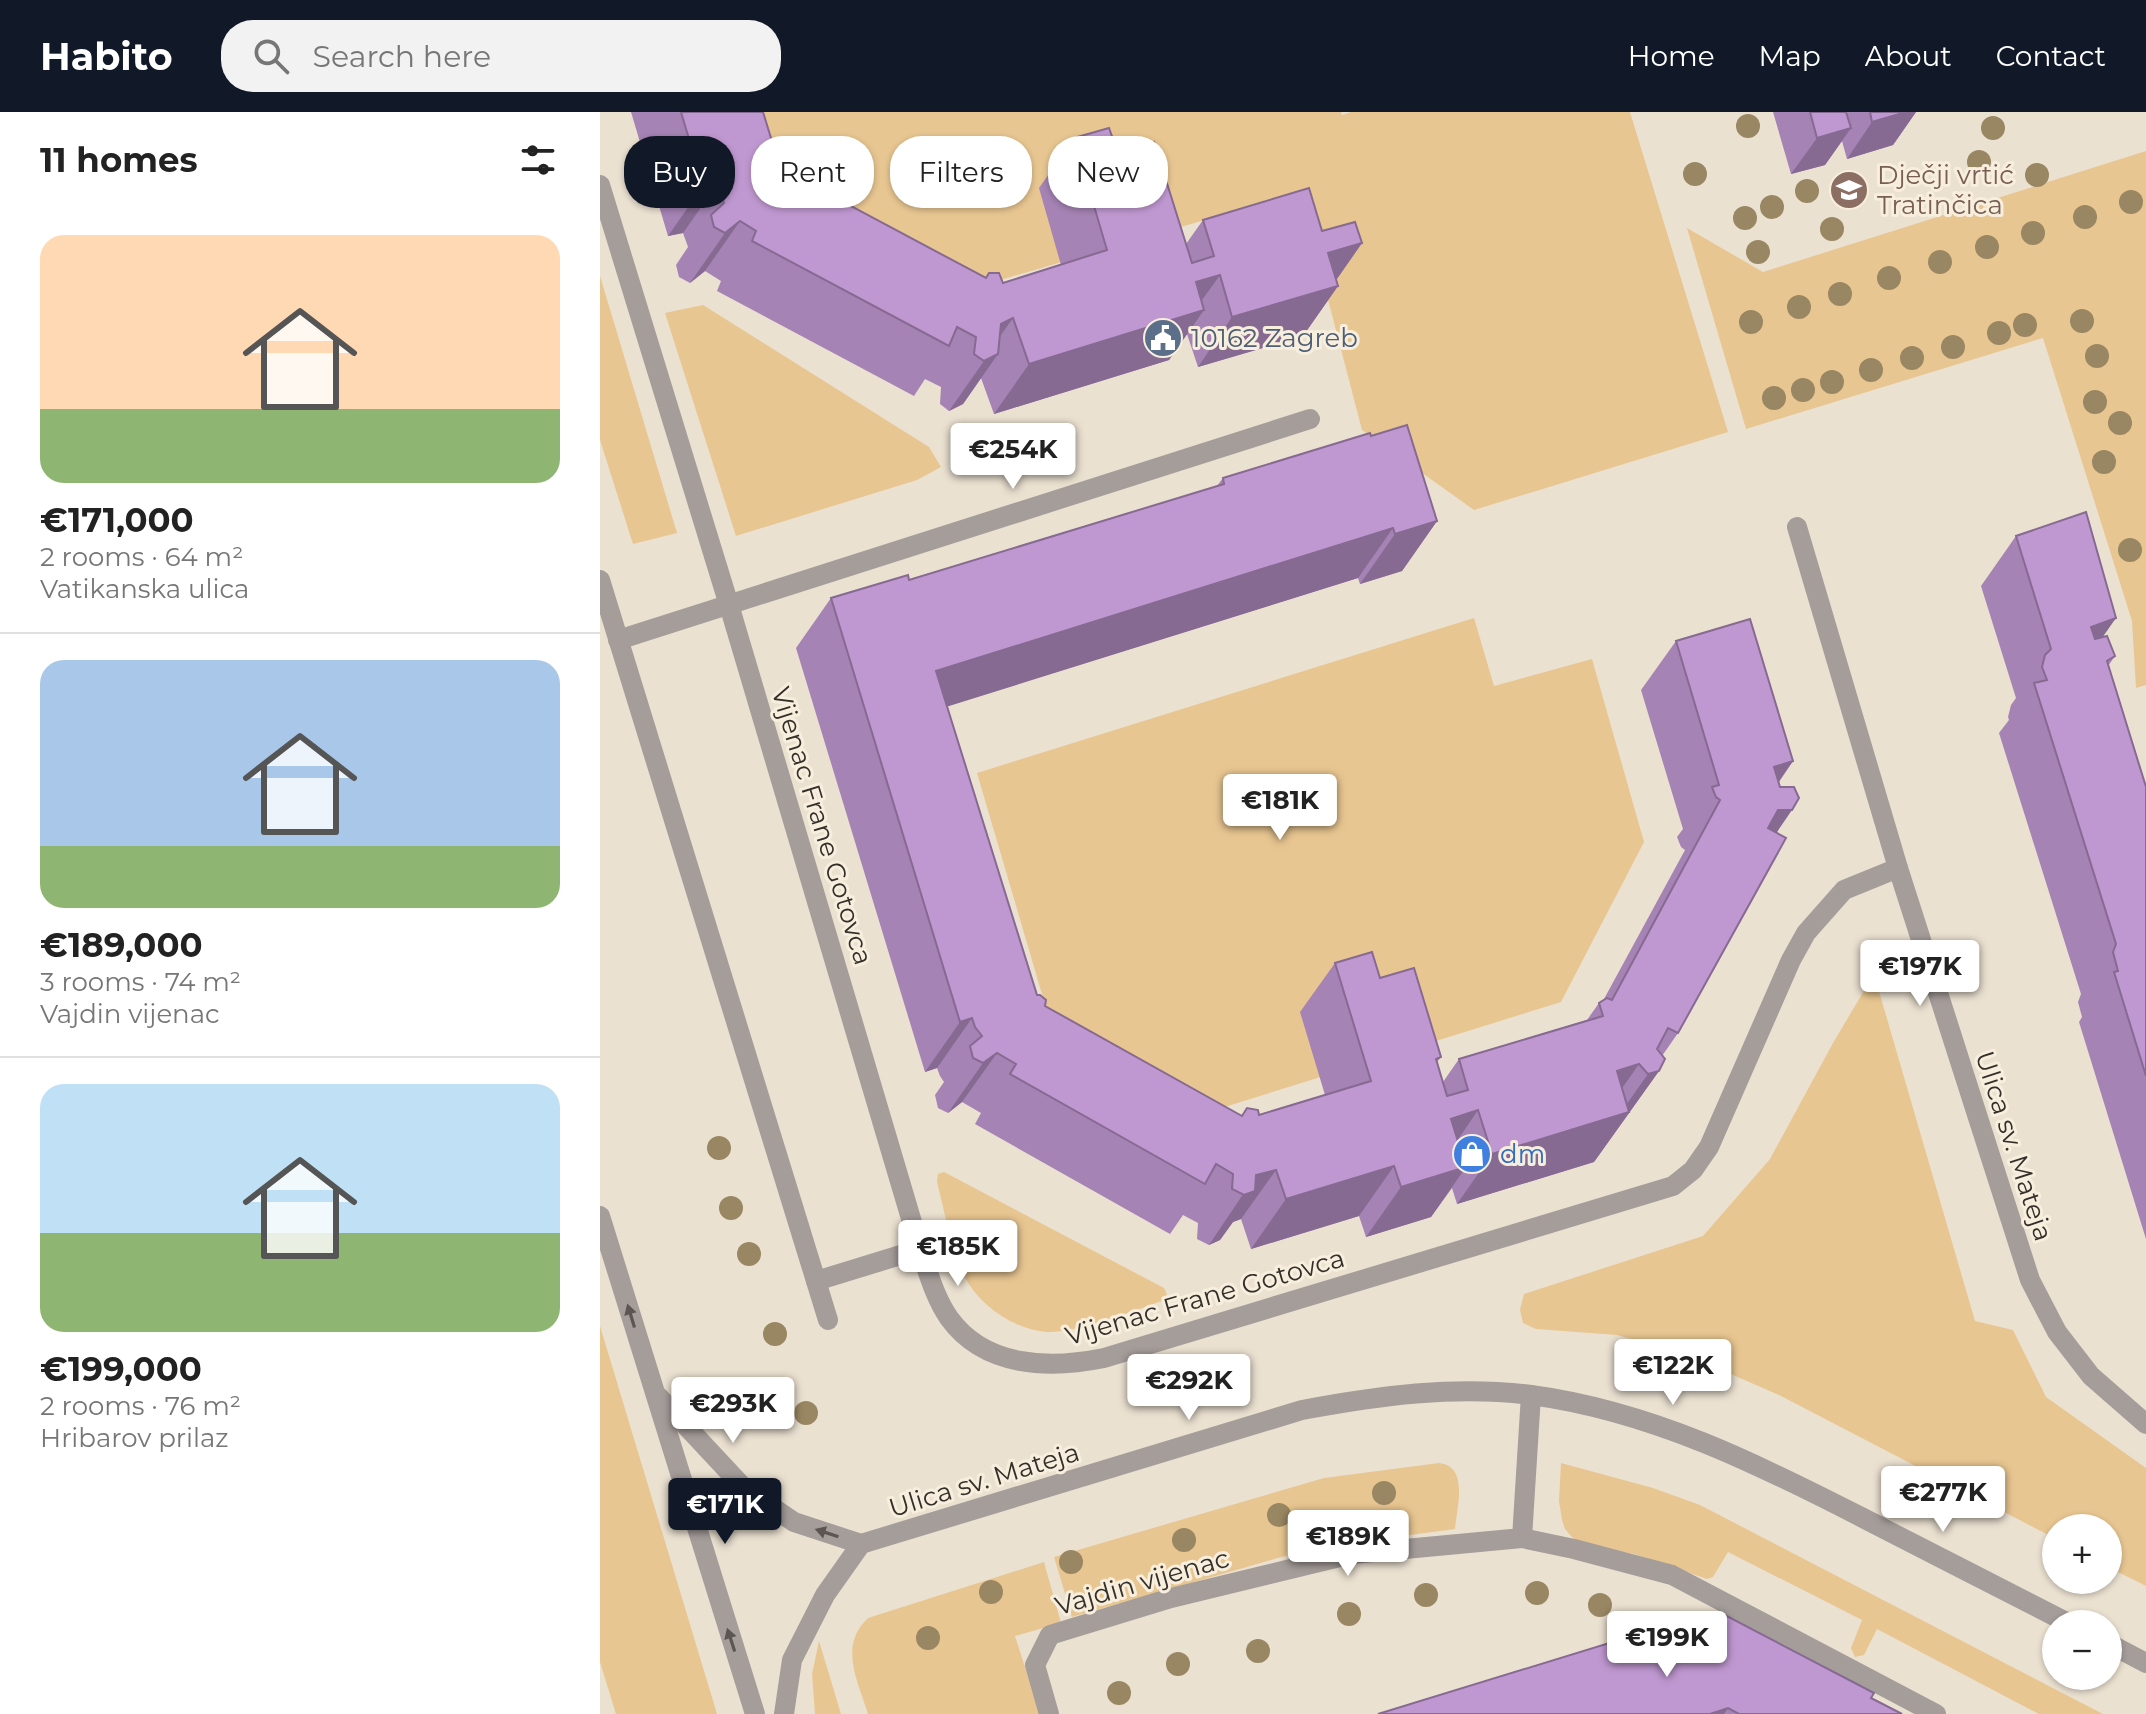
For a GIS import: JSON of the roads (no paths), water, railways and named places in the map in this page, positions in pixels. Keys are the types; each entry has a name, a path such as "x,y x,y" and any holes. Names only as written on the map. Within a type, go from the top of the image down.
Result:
{"street":[{"name":"Vijenac Frane Gotovca","path":"600,185 729,605 920,1249 934,1288 950,1319 973,1340 1002,1357 1038,1365 1070,1365 1104,1358 1673,1186 1693,1170 1709,1147 1791,960 1806,933 1844,890 1898,868"},
{"path":"618,640 1310,419"},
{"name":"Ulica sv. Mateja","path":"1797,527 1898,868 2030,1280 2057,1332 2091,1376 2146,1424"},
{"path":"600,580 828,1320"},
{"path":"600,1216 755,1714"},
{"path":"816,1281 920,1249"},
{"path":"654,1391 744,1488 794,1522 861,1544 825,1595 792,1660 784,1714"},
{"name":"Ulica sv. Mateja","path":"861,1544 1302,1410 1373,1396 1482,1391 1531,1395 1609,1409 1696,1437 1796,1483 2043,1610"},
{"path":"1522,1538 1531,1395"},
{"name":"Vajdin vijenac","path":"1049,1714 1035,1665 1050,1635 1171,1598 1352,1554 1522,1538 1672,1575 1936,1714"},
{"path":"2122,1650 2146,1663"}],"place":[{"name":"Dječji vrtić Tratinčica","path":"1849,190"},
{"name":"10162 Zagreb","path":"1163,338"},
{"name":"dm","path":"1472,1154"}]}
